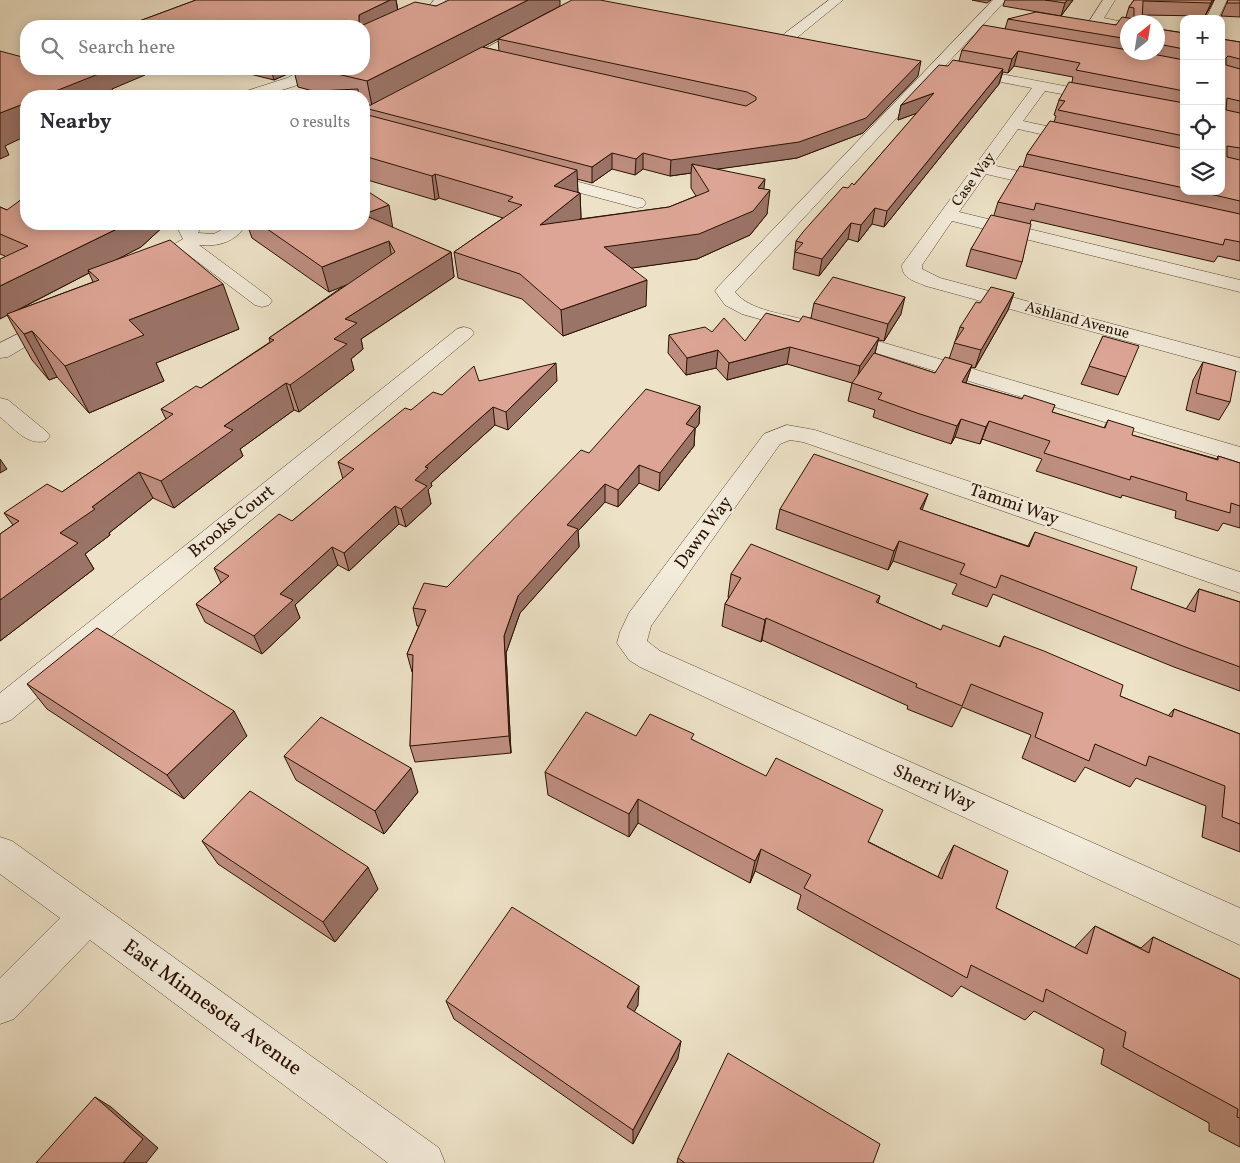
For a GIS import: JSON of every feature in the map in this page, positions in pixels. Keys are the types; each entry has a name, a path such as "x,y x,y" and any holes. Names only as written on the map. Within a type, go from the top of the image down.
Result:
{"street":[{"path":"370,41 432,10 440,0"},
{"path":"448,73 584,0"},
{"path":"1000,0 970,32 929,64 725,291 732,301 750,310 1240,455"},
{"path":"1109,0 1096,20 1120,26"},
{"path":"1214,15 1221,0"},
{"path":"807,41 784,36 831,1"},
{"path":"970,32 990,35"},
{"path":"482,55 501,59"},
{"path":"929,64 1117,100"},
{"path":"264,90 292,81 304,75"},
{"name":"Case Way","path":"915,274 911,269 912,265 1042,86"},
{"path":"1014,124 1099,142"},
{"path":"982,168 1068,188"},
{"path":"524,173 637,203"},
{"path":"948,214 1240,286"},
{"path":"136,274 193,236 210,240 226,236 233,230"},
{"path":"193,236 262,301"},
{"name":"Ashland Avenue","path":"915,274 934,282 1240,366"},
{"path":"0,352 68,313"},
{"name":"Brooks Court","path":"0,711 464,333"},
{"path":"0,405 38,436"},
{"name":"Tammi Way","path":"787,432 807,435 1240,583"},
{"name":"Dawn Way","path":"632,643 639,621 772,439 787,432"},
{"name":"Sherri Way","path":"632,643 639,652 650,659 1240,927"},
{"name":"East Minnesota Avenue","path":"0,853 424,1163"},
{"path":"0,1005 87,917"}],"building":[{"path":"196,0 390,0 359,15 359,20 142,20"},
{"path":"449,0 528,0 367,81 342,75 370,75 370,22 415,2 436,6"},
{"path":"572,0 600,0 921,61 866,118 799,142 671,160 643,153 636,159 612,153 592,167 370,109 370,105 482,47 746,106 756,100 756,97 747,92 498,39"},
{"path":"1045,0 1067,0 1065,3"},
{"path":"1134,0 1212,0 1211,3 1143,1 1142,15 1134,15 1134,8 1129,7"},
{"path":"1228,0 1240,0 1240,3 1227,3"},
{"path":"1036,12 1116,25 1120,20 1120,38 1008,19"},
{"path":"983,25 1120,49 1120,60 1165,60 1165,56 1180,59 1180,90 1076,70 1080,63 1018,51 1012,59 962,50"},
{"path":"1165,30 1180,32 1180,48 1165,45"},
{"path":"1225,40 1240,42 1240,59 1228,56 1226,58 1226,65 1240,69 1240,101 1227,98 1226,110 1240,113 1240,148 1227,146 1227,157 1240,160 1240,201 1214,195 1225,195"},
{"path":"0,51 20,56 20,75 96,75 58,90 20,90 20,105 0,113"},
{"path":"953,60 1003,69 887,211 875,208 861,225 851,223 822,259 795,252 803,243 796,241 803,232 843,187 848,188 852,183 854,185 934,93 901,105 939,65 948,66"},
{"path":"1069,82 1180,102 1180,135 1058,110 1065,101 1059,100"},
{"path":"370,116 577,170 554,186 580,193 540,225 669,207 709,191 692,164 765,179 758,188 770,190 753,211 699,234 604,247 647,280 561,310 520,274 454,252 522,205 508,201 513,197 435,174 432,176 370,158"},
{"path":"1050,121 1180,148 1180,187 1027,154"},
{"path":"1020,166 1240,214 1240,242 1225,239 1223,245 1036,203 1034,210 998,202"},
{"path":"370,193 389,205 370,212"},
{"path":"20,200 20,230 115,230 0,286 0,259 28,246 0,234 0,207 7,210"},
{"path":"991,215 1031,224 1022,262 971,249"},
{"path":"370,218 451,252 345,319 357,323 334,339 347,344 290,385 286,383 224,426 233,430 161,481 139,472 92,507 95,509 60,533 78,543 0,600 0,534 19,521 4,513 47,484 62,492 173,414 161,409 196,386 201,388 274,340 269,338 395,252 389,241 322,267 269,230 370,230"},
{"path":"170,240 223,284 129,320 144,335 65,366 32,331 24,334 7,314 99,280 88,270"},
{"path":"833,277 905,297 888,324 814,303"},
{"path":"991,287 1014,293 981,350 954,343 964,328 960,327 976,302 980,303"},
{"path":"766,313 799,322 803,316 879,338 860,366 790,347 729,363 718,350 687,358 669,335 705,327 712,332 724,318 745,341"},
{"path":"1103,336 1139,346 1126,377 1089,366"},
{"path":"874,353 935,373 945,357 972,365 962,382 1022,399 1024,395 1055,405 1052,412 1105,428 1108,420 1134,428 1132,435 1218,460 1218,456 1240,463 1240,506 1231,503 1230,513 1186,500 1187,493 1131,476 1130,480 1044,453 1050,441 989,421 986,427 961,419 957,426 878,399 882,393 852,383"},
{"path":"1203,362 1236,371 1230,402 1196,393"},
{"path":"556,363 506,412 493,407 425,467 428,468 415,480 427,486 401,509 395,506 344,553 332,547 280,594 293,600 254,636 196,604 229,576 214,568 279,514 292,521 354,469 338,462 405,408 411,410 433,392 442,395 474,366 479,381"},
{"path":"646,389 700,406 686,424 695,428 660,473 639,465 618,490 605,484 567,525 578,529 518,596 504,636 509,736 410,746 413,655 407,654 426,610 413,608 424,583 447,587 581,450 589,453"},
{"path":"814,454 928,494 920,509 1029,547 1035,532 1137,567 1131,589 1195,612 1199,589 1240,602 1240,667 1001,575 996,588 960,574 965,564 899,541 894,551 780,509"},
{"path":"751,544 880,596 876,602 941,630 943,625 1000,647 1004,636 1123,685 1120,696 1172,717 1174,709 1240,734 1240,824 1222,817 1225,786 1149,756 1146,766 1095,744 1089,761 1035,737 1043,713 971,684 962,706 916,687 917,684 766,618 765,620 725,604 741,578 731,574"},
{"path":"97,628 234,711 167,775 27,684"},
{"path":"586,712 636,736 650,714 694,734 691,739 766,776 776,758 883,810 868,842 942,879 954,845 1008,871 996,908 1087,954 1095,926 1149,953 1153,937 1240,979 1240,1118 1237,1117 1238,1109 1123,1047 1126,1032 1046,989 1043,1002 971,965 967,978 804,888 811,875 761,849 755,861 638,799 629,814 545,772"},
{"path":"321,717 411,768 375,811 284,756"},
{"path":"250,791 368,867 323,922 202,841"},
{"path":"512,907 639,986 627,1007 681,1041 633,1130 446,1001"},
{"path":"728,1053 880,1144 873,1163 685,1163 678,1158"},
{"path":"95,1097 143,1139 123,1163 36,1163"}]}
